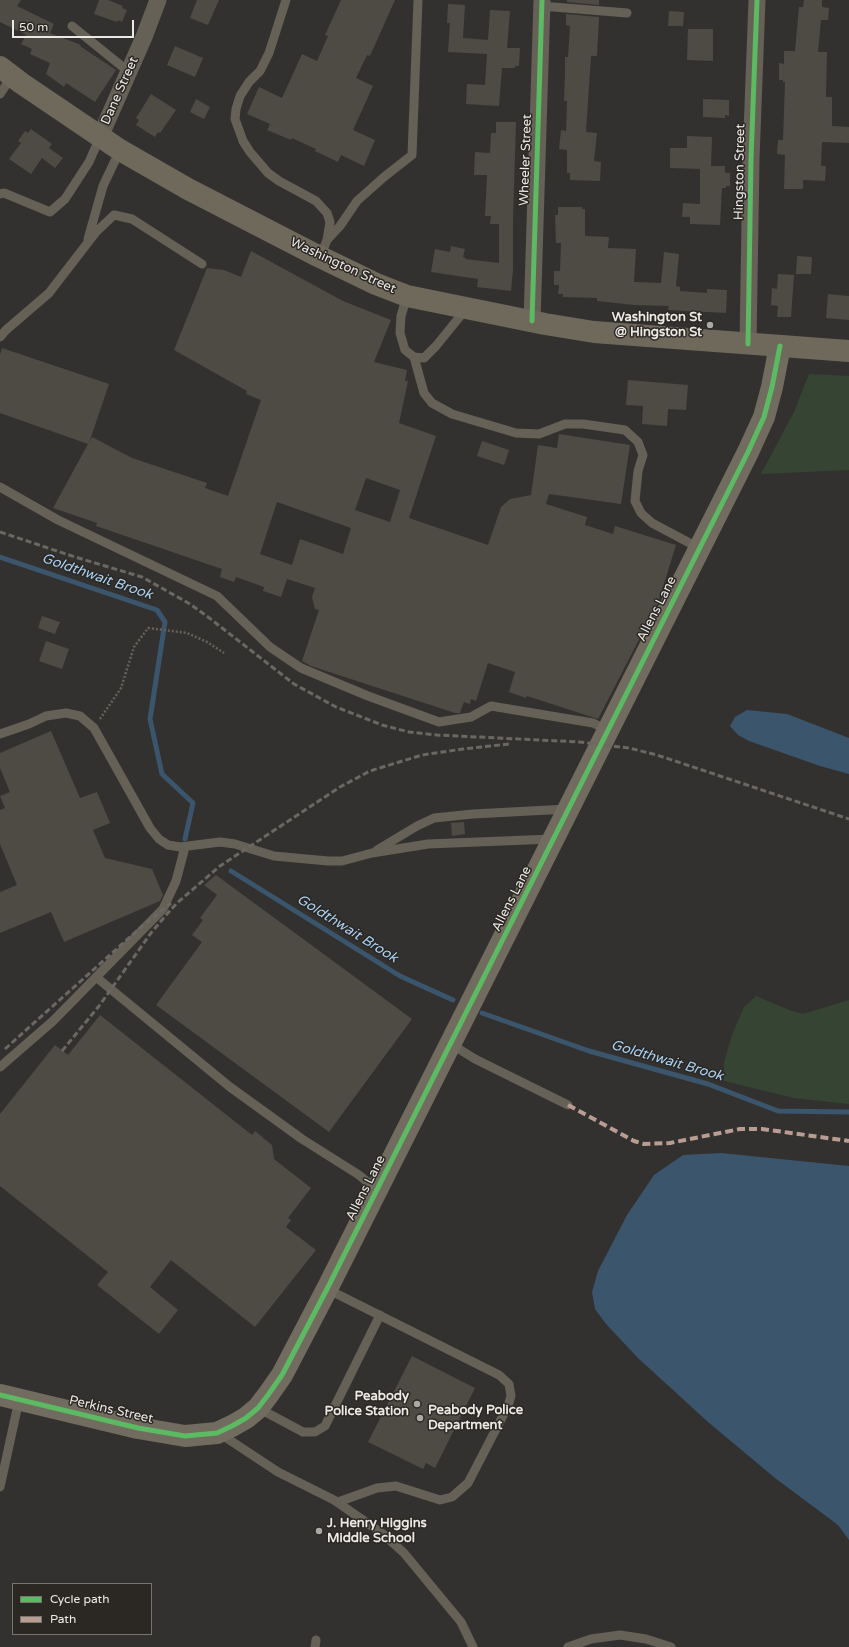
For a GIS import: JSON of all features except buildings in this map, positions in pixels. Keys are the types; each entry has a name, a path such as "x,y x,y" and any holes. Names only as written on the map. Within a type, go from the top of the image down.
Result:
{"main road":[{"name":"Washington Street","path":"6,72 120,150 188,189 323,249 376,284 407,296 594,332 849,350"}],"street":[{"name":"Dane Street","path":"100,137 129,72 158,0"},
{"name":"Hingston Street","path":"748,344 751,160 757,0"},
{"name":"Wheeler Street","path":"532,321 542,3"},
{"name":"Allens Lane","path":"218,1432 246,1418 258,1408 282,1376 609,731 764,417 772,387 780,346"},
{"name":"Perkins Street","path":"10,1398 168,1434 185,1436 218,1432"}],"lane":[{"path":"286,0 269,54 260,71 249,82 240,96 235,119 243,141 250,152 268,173 279,181 316,201 328,213 330,222 323,249"},
{"path":"323,249 356,201 412,155 418,0"},
{"path":"542,3 627,13"},
{"path":"72,26 129,72"},
{"path":"0,94 6,72"},
{"path":"0,194 4,193 50,212 65,199 89,162 100,137"},
{"path":"86,244 103,186 120,150"},
{"path":"0,338 6,330 48,293 96,232 114,215 132,219 202,264"},
{"path":"407,296 401,316 400,333 404,350 414,357 424,358 436,346 467,308"},
{"path":"414,357 424,393 432,402 452,414 516,433 539,434 565,424 583,424 625,430 638,442 643,455 638,471 635,501 641,513 652,523 700,548"},
{"path":"0,487 58,520 217,596 270,647 300,668 368,696 439,722 470,717 490,706 593,723 609,731"},
{"path":"0,734 29,724 46,716 66,712 80,716 94,728 150,828 159,839 168,845 185,847 220,842 235,844 274,856 342,861 372,853 428,844 554,839"},
{"path":"372,853 417,826 434,818 473,814 569,809"},
{"path":"0,1067 53,1021 163,909 176,881 185,847"},
{"path":"96,977 230,1087 302,1139 358,1175 377,1190"},
{"path":"451,1044 475,1059 568,1105"},
{"path":"327,1289 499,1375 509,1384 511,1396 508,1406 468,1483 452,1498 440,1500 396,1486 377,1488 338,1502"},
{"path":"258,1408 303,1432 315,1432 325,1426 380,1315"},
{"path":"0,1487 10,1398"},
{"path":"218,1432 278,1472 338,1502 383,1534 404,1553 461,1622 473,1647"},
{"path":"568,1647 591,1639 620,1635 646,1639 672,1647"}],"path":[{"path":"94,728 121,688 134,647 148,628 187,633 207,642 224,653"}],"green space":[{"path":"809,374 849,376 849,470 761,474 794,412"},
{"path":"756,996 789,1010 803,1014 849,1000 849,1104 794,1098 724,1081 724,1062 732,1035 744,1007"}],"water":[{"path":"747,710 787,714 849,738 849,774 820,766 749,741 738,735 730,726 735,717"},
{"path":"721,1153 849,1166 849,1540 838,1525 775,1478 708,1422 638,1358 606,1324 595,1309 592,1292 598,1271 627,1215 654,1175 683,1155"}],"waterway":[{"name":"Goldthwait Brook","path":"0,557 157,610 165,622 150,719 162,774 193,803 185,839"},
{"name":"Goldthwait Brook","path":"231,871 400,976 453,1000"},
{"name":"Goldthwait Brook","path":"482,1013 589,1051 708,1084 778,1111 849,1112"}],"railway":[{"path":"0,532 142,577 190,604 294,684 336,707 382,725 409,732 437,735 580,742 629,748 657,755 849,819"},
{"path":"62,1051 99,1006 151,933 167,914 177,903 220,866 340,787 370,771 422,755 509,744"},
{"path":"5,1049 140,928 171,903"}],"marked path":[{"path":"568,1105 634,1141 644,1144 670,1143 740,1129 762,1129 849,1141"}],"cycle path":[{"path":"532,321 542,0"},
{"path":"748,344 751,159 757,0"},
{"path":"0,1395 138,1428 185,1436 217,1433 232,1426 246,1418 258,1408 268,1395 282,1375 327,1289 748,452 764,417 772,387 780,346"}],"place":[{"name":"Washington St @ Hingston St","path":"710,325"},
{"name":"Peabody Police Station","path":"417,1404"},
{"name":"Peabody Police Department","path":"420,1418"},
{"name":"J. Henry Higgins Middle School","path":"319,1531"}]}
